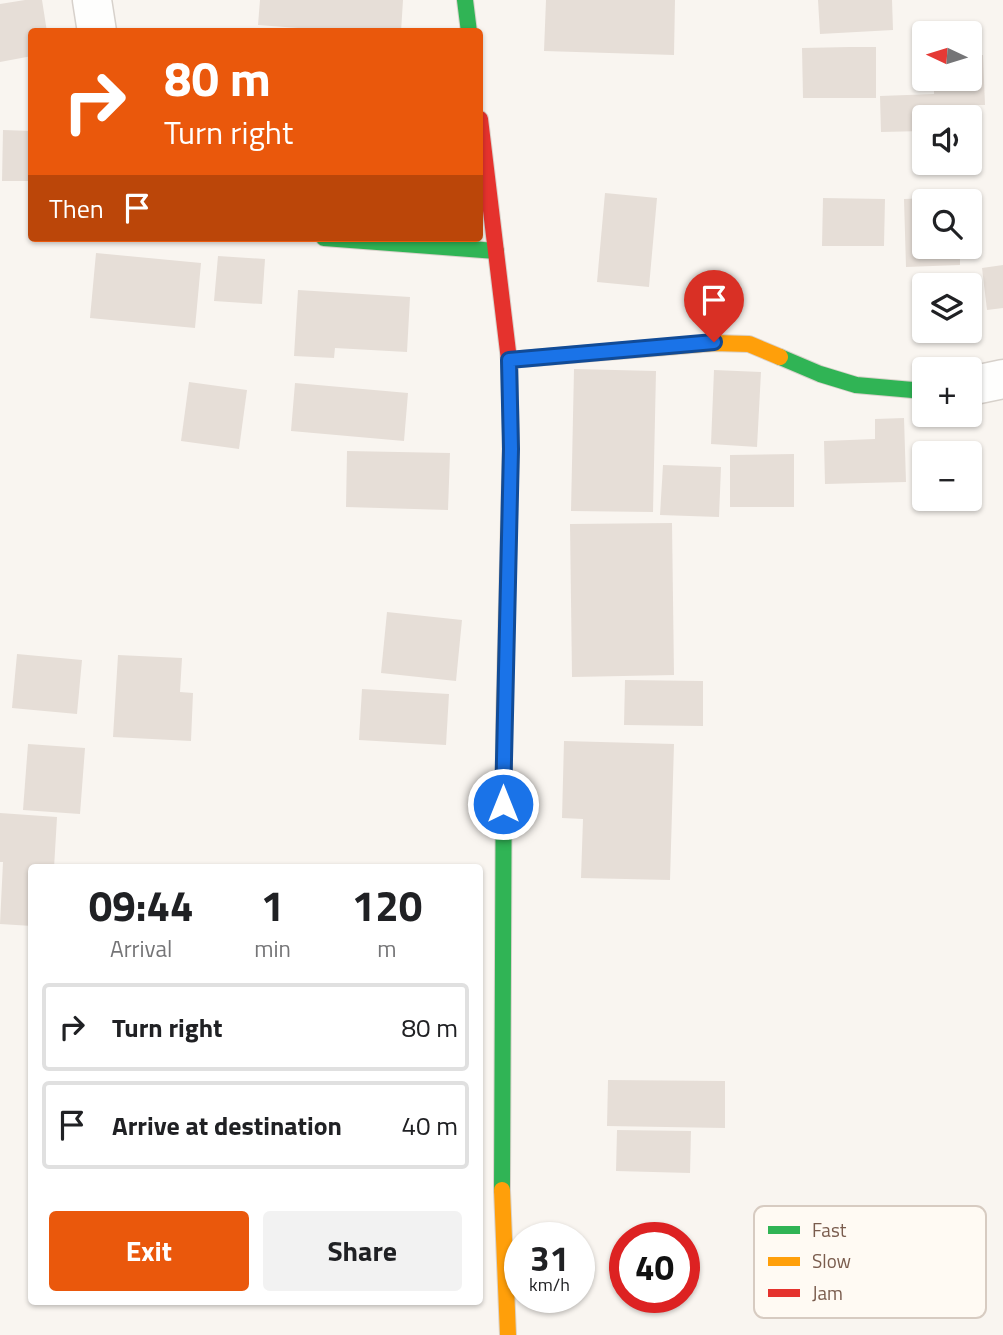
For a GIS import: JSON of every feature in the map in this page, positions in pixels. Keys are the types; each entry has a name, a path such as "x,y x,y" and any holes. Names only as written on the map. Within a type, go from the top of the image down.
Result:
{"street":[{"path":"92,0 96,28"},
{"path":"465,0 468,28"},
{"path":"483,144 509,360 511,449 503,750 502,1185 508,1335"},
{"path":"377,242 496,251"},
{"path":"509,360 714,342 749,344 820,374 856,385 912,390"},
{"path":"982,383 1003,379"}],"building":[{"path":"42,0 46,28 28,28 28,57 0,62 0,4"},
{"path":"260,0 403,0 401,28 298,28 258,25"},
{"path":"546,0 675,0 674,55 544,51"},
{"path":"818,0 892,0 893,30 820,34"},
{"path":"876,47 876,98 803,98 802,48"},
{"path":"983,55 985,105 912,105 912,131 881,132 880,96 934,94 934,91 982,91"},
{"path":"3,130 28,131 28,181 2,181"},
{"path":"605,193 657,198 649,287 597,282"},
{"path":"823,198 885,199 884,246 822,246"},
{"path":"904,199 912,199 912,259 960,259 960,265 906,267"},
{"path":"96,253 201,263 195,328 90,318"},
{"path":"218,256 265,259 262,304 214,301"},
{"path":"1003,265 1003,308 987,310 982,268"},
{"path":"298,290 410,297 407,352 335,348 334,358 294,356"},
{"path":"574,369 656,371 653,512 571,511"},
{"path":"714,370 761,372 757,447 711,444"},
{"path":"189,382 247,390 239,449 181,441"},
{"path":"295,383 408,393 404,441 291,431"},
{"path":"904,418 906,482 825,484 824,441 875,439 875,419"},
{"path":"347,451 450,453 448,510 346,507"},
{"path":"794,454 794,507 730,507 730,455"},
{"path":"663,465 721,467 719,517 660,515"},
{"path":"672,523 674,675 572,677 570,524"},
{"path":"387,612 462,620 456,681 381,673"},
{"path":"17,654 82,660 77,714 12,708"},
{"path":"118,655 182,658 180,692 193,693 191,741 113,737"},
{"path":"625,680 703,681 703,726 624,725"},
{"path":"362,689 449,694 446,745 359,740"},
{"path":"564,741 674,744 670,880 581,878 583,819 562,818"},
{"path":"28,744 85,748 80,814 23,810"},
{"path":"0,813 57,817 54,864 28,864 28,926 0,924 3,862 0,862"},
{"path":"608,1080 725,1081 725,1128 607,1126"},
{"path":"617,1130 691,1131 690,1173 616,1171"}],"traffic: fast":[{"path":"465,0 468,28"},
{"path":"377,242 496,251"},
{"path":"780,357 820,374 856,385 912,390"},
{"path":"502,1190 504,727"}],"traffic: slow":[{"path":"509,360 714,343 749,344 780,357"},
{"path":"504,727 511,436"},
{"path":"502,1190 508,1335"}],"traffic: jam":[{"path":"483,144 509,360 511,436"}],"route":[{"path":"503,804 511,449 509,360 714,342"}]}
